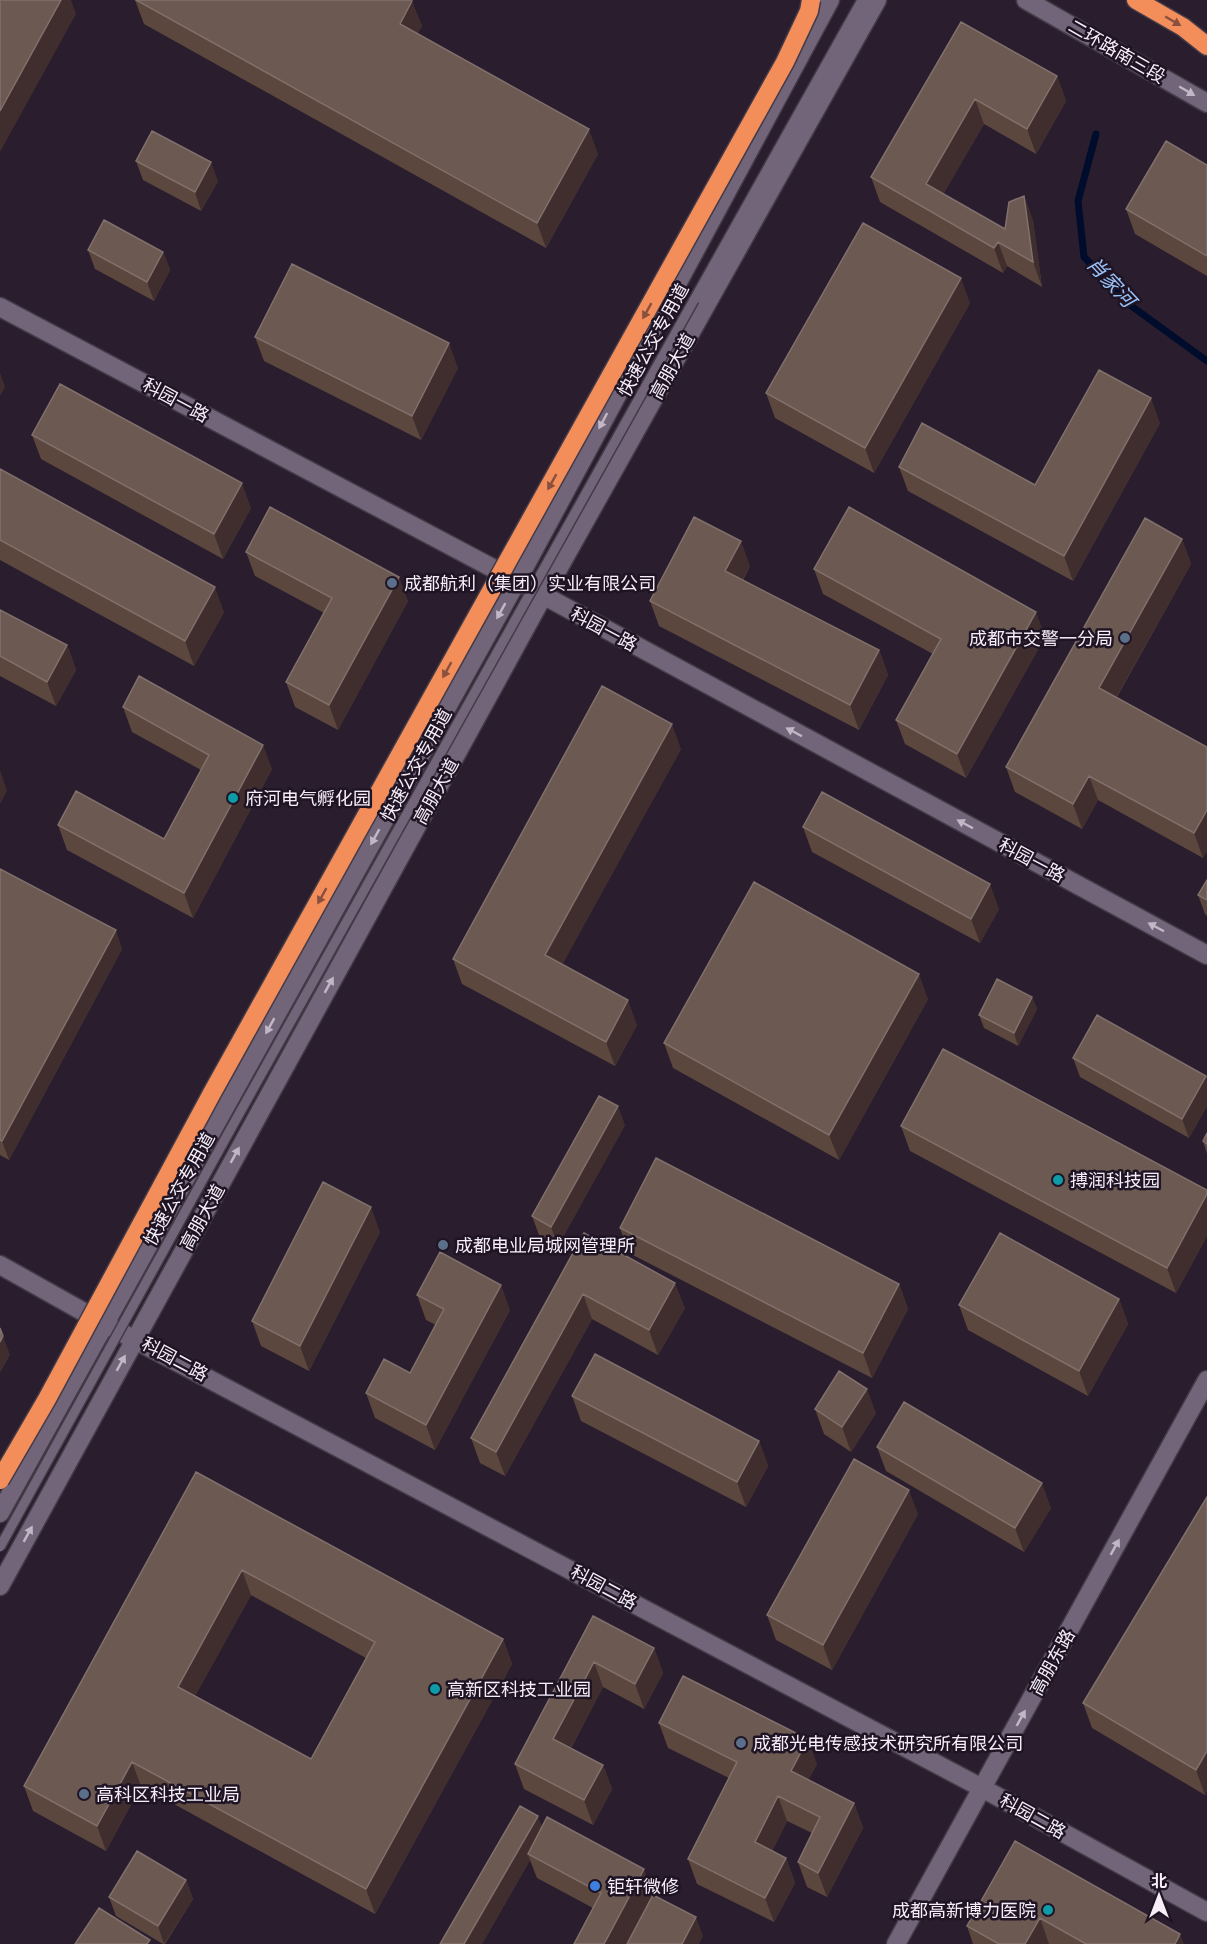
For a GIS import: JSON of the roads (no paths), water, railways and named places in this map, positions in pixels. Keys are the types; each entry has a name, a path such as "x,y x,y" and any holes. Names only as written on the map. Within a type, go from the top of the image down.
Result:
{"highway":[{"path":"0,1480 47,1399 212,1093 785,62 811,0"},
{"path":"1136,0 1183,27 1207,46"}],"main road":[{"name":"高朋大道","path":"0,1513 517,581 830,0"},
{"name":"高朋大道","path":"0,1586 543,596 877,0"},
{"name":"二环路南三段","path":"1026,0 1207,103"},
{"name":"科园一路","path":"0,306 517,581 1207,954"},
{"name":"科园二路","path":"0,1265 105,1324 982,1788 1207,1912"},
{"name":"高朋东路","path":"896,1944 1207,1380"}],"lane":[{"name":"快速公交专用道","path":"0,1547 862,0"}],"waterway":[{"name":"肖家河","path":"1096,134 1078,201 1084,257 1130,305 1207,361"}],"place":[{"name":"成都航利（集团）实业有限公司","path":"392,583"},
{"name":"成都市交警一分局","path":"1125,638"},
{"name":"府河电气孵化园","path":"233,798"},
{"name":"搏润科技园","path":"1058,1180"},
{"name":"成都电业局城网管理所","path":"443,1245"},
{"name":"高新区科技工业园","path":"435,1689"},
{"name":"成都光电传感技术研究所有限公司","path":"741,1743"},
{"name":"高科区科技工业局","path":"84,1794"},
{"name":"钜轩微修","path":"595,1886"},
{"name":"成都高新博力医院","path":"1048,1910"}]}
